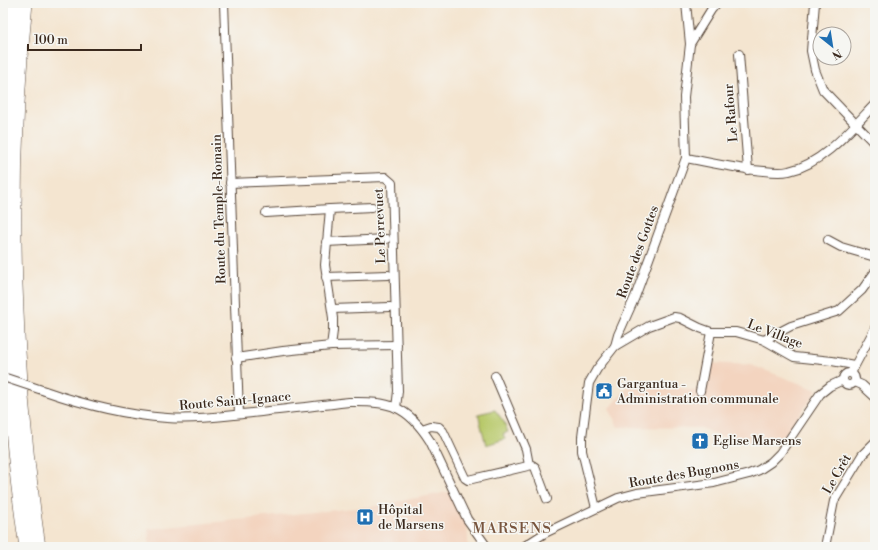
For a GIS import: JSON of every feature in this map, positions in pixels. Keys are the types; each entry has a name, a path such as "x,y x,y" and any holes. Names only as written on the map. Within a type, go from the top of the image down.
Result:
{"highway":[{"path":"14,3 7,90 4,164 4,294 12,416 27,547"},
{"path":"25,3 18,90 15,165 15,287 22,415 38,547"}],"street":[{"name":"Route du Temple-Romain","path":"224,3 239,414"},
{"path":"686,3 690,44"},
{"name":"Route des Gottes","path":"596,508 582,451 582,437 589,383 596,369 615,346 618,335 635,297 686,158 684,97 690,44 717,3"},
{"path":"815,3 811,51 815,70 823,90 875,144"},
{"name":"Le Rafour","path":"739,54 748,170"},
{"path":"686,158 748,170 772,172 789,171 808,164 824,153 838,142 875,104"},
{"name":"Le Perrevuet","path":"230,183 385,177 392,183 398,391 396,408"},
{"path":"266,212 372,207"},
{"path":"330,209 325,265 332,309 333,331 331,346"},
{"path":"326,242 386,239"},
{"path":"828,240 841,247 875,257"},
{"path":"764,340 791,326 840,311 862,290 875,272"},
{"path":"326,277 388,274"},
{"path":"332,309 390,307"},
{"name":"Le Village","path":"615,346 649,326 674,317 680,318 710,332 736,332 764,340 794,357 832,361 853,369"},
{"path":"855,382 853,369 875,328"},
{"path":"700,392 710,332"},
{"path":"236,358 331,346 397,346"},
{"name":"Route des Bugnons","path":"523,547 544,532 618,498 637,493 714,483 759,470 771,462 780,453 820,394 830,386 843,380 845,374 853,369"},
{"path":"495,376 526,450 529,464"},
{"name":"Route Saint-Ignace","path":"3,377 95,407 128,414 148,416 188,418 349,402 384,403 396,408 415,420 422,429 430,441 467,519 487,547"},
{"path":"843,380 848,386 855,382"},
{"path":"855,382 862,385 875,397"},
{"path":"422,429 431,426 439,427 443,431 465,478 468,480 529,464 535,467 547,499"},
{"name":"Le Crêt","path":"825,547 834,501 862,455 875,442"}],"shaded area":[{"path":"707,363 751,365 817,390 779,445 718,436 702,428 618,427 609,408 632,383 643,381 697,391"},
{"name":"Hôpital de Marsens","path":"453,491 467,519 469,547 150,547 148,529 375,506"}],"green space":[{"path":"495,410 504,422 508,432 503,434 505,439 486,445 478,414"}],"place":[{"name":"Gargantua - Administration communale","path":"604,391"},
{"name":"Eglise Marsens","path":"700,441"},
{"name":"Hôpital de Marsens","path":"365,517"}],"district":[{"name":"MARSENS","path":"512,528"}]}
